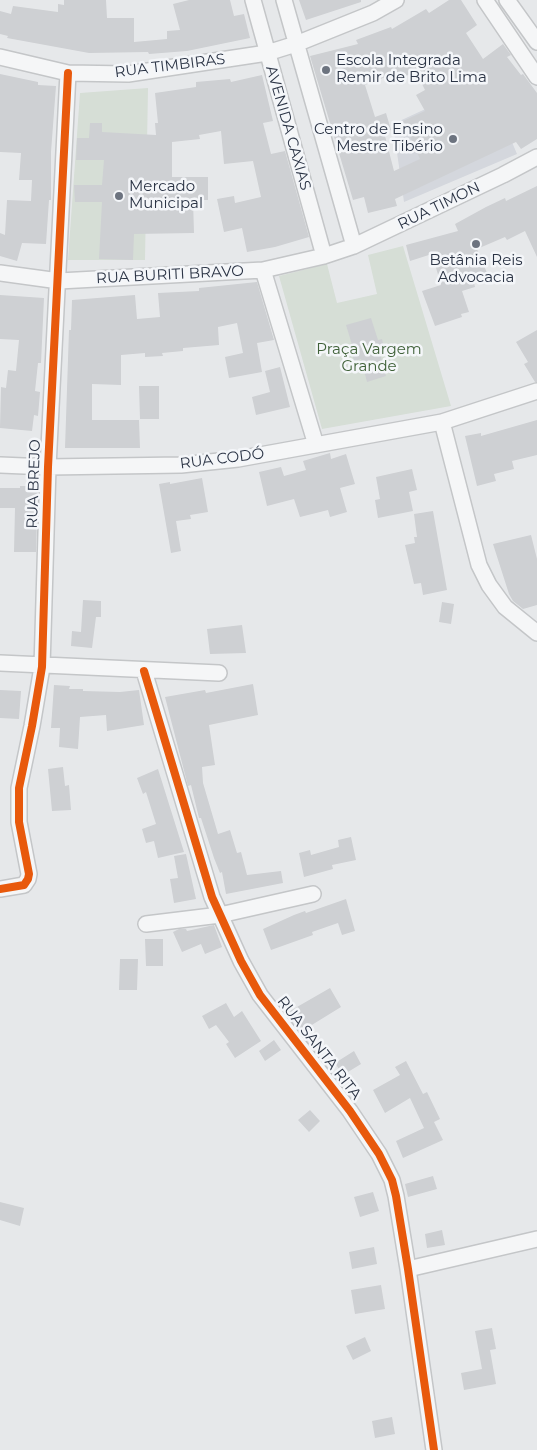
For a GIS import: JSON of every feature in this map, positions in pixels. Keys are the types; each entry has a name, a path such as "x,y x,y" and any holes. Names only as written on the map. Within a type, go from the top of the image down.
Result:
{"street":[{"name":"AVENIDA CAXIAS","path":"252,0 282,48 354,246"},
{"name":"AVENIDA CAXIAS","path":"284,0 282,48 324,256"},
{"name":"RUA TIMBIRAS","path":"0,58 68,73 128,74 282,48 373,13 396,0"},
{"path":"485,0 537,77"},
{"path":"507,0 537,42"},
{"name":"RUA BREJO","path":"0,889 24,885 29,874 19,822 19,788 42,667 48,467 59,281 68,73"},
{"name":"RUA TIMON","path":"339,252 503,175 537,157"},
{"name":"RUA BURITI BRAVO","path":"0,273 59,281 263,270 339,252"},
{"path":"263,270 316,445"},
{"name":"RUA CODÓ","path":"0,464 48,467 181,466 238,459 442,422 537,391"},
{"path":"442,422 479,565 489,585 506,607 534,627"},
{"path":"0,663 42,667 219,673"},
{"name":"RUA SANTA RITA","path":"144,671 220,915 241,961 260,995 350,1111 386,1168 396,1196 434,1450"},
{"path":"146,924 220,915 313,894"},
{"path":"408,1269 537,1239"}],"shaded area":[{"name":"Centro de Ensino Mestre Tibério","path":"486,81 517,154 404,202 393,124"}],"green space":[{"path":"148,88 145,260 68,260 80,93"},
{"name":"Praça Vargem Grande","path":"403,246 451,406 322,429 279,276 327,264 337,303 377,294 368,255"}],"building":[{"path":"64,0 106,0 107,18 134,18 134,42 167,39 167,31 180,30 173,4 189,0 230,0 234,16 244,14 250,38 187,51 149,54 148,52 89,53 7,38 8,36 0,34 0,11 11,14 13,6 58,12 58,4 64,5"},
{"path":"299,0 361,0 361,2 306,20"},
{"path":"449,0 461,0 477,25 466,33 483,59 503,44 511,55 507,57 537,93 537,139 521,149 516,142 395,199 397,206 368,213 364,197 353,200 310,56 358,44 356,40 391,27 392,29 426,9 429,13","holes":["416,72 425,90 416,95 425,111 403,121 420,159 394,171 384,132 391,130 386,113 375,117 365,85 393,74 395,80"]},
{"path":"0,74 38,82 38,85 56,86 51,152 51,200 49,200 46,244 22,243 17,261 0,256 0,233 5,235 7,200 31,201 32,180 19,180 21,153 0,152"},
{"path":"262,75 273,121 263,123 271,154 285,151 309,237 275,247 247,252 242,228 224,232 217,199 234,196 235,203 261,197 253,161 224,164 221,131 199,135 200,139 172,142 172,177 208,177 208,200 193,200 194,233 134,234 133,260 99,259 102,202 75,202 74,185 102,185 104,160 76,160 77,138 89,138 90,123 102,123 102,132 156,135 155,123 158,123 155,93 196,87 196,82 230,79 231,82"},
{"path":"537,186 537,257 525,231 507,240 505,237 477,249 487,273 473,279 475,287 462,291 469,312 461,314 462,317 435,326 422,291 441,285 432,254 410,261 406,245 458,231 455,224 505,198 506,201"},
{"path":"257,282 274,340 257,343 262,372 229,378 225,357 243,353 237,323 218,327 219,345 183,348 183,351 162,353 163,356 145,357 145,353 121,355 121,385 92,384 92,420 139,420 140,448 65,448 69,330 71,330 72,300 135,295 137,319 160,317 158,293 199,291 199,288"},
{"path":"0,295 44,298 41,363 38,363 35,391 40,392 38,416 34,415 32,431 0,428 1,387 6,388 8,370 16,371 19,340 0,339"},
{"path":"371,318 378,340 382,339 385,352 380,354 386,376 367,382 361,359 354,361 350,348 353,348 346,325"},
{"path":"537,330 537,382 535,382 524,364 528,362 516,342"},
{"path":"280,367 290,407 256,415 252,397 270,392 265,371"},
{"path":"139,386 159,386 159,419 140,419"},
{"path":"537,420 537,455 512,461 514,469 494,474 496,481 477,486 465,436 481,433 481,436"},
{"path":"330,453 331,459 346,454 355,484 340,488 347,512 330,517 328,510 300,517 294,499 267,506 259,472 281,467 284,476 306,470 303,461"},
{"path":"412,469 417,490 409,492 413,511 378,518 375,500 380,499 376,477"},
{"path":"202,478 208,512 190,515 191,519 176,521 181,551 171,553 159,484 170,482 170,484"},
{"path":"20,486 38,486 36,552 14,552 15,508 0,508 0,488 20,488"},
{"path":"433,511 447,590 423,595 421,583 414,584 405,545 415,543 414,537 417,537 414,514"},
{"path":"531,535 537,559 537,605 523,609 513,601 509,594 493,544"},
{"path":"83,600 101,601 101,617 96,617 92,648 71,646 72,631 81,632"},
{"path":"442,602 454,604 451,624 439,622"},
{"path":"242,625 246,653 210,654 207,629"},
{"path":"253,684 258,715 209,725 215,765 202,767 203,783 218,834 230,830 237,853 241,852 247,875 281,871 283,883 226,894 222,872 220,873 201,818 199,818 191,785 188,786 165,697 205,690 206,693"},
{"path":"54,685 70,686 69,689 83,689 83,691 120,692 139,690 144,725 107,731 106,715 80,717 78,749 59,747 60,728 51,728"},
{"path":"0,690 21,691 19,719 0,718"},
{"path":"63,767 65,786 69,785 71,810 52,811 48,769"},
{"path":"158,769 184,852 158,858 154,841 146,843 142,829 156,824 146,792 143,794 137,778"},
{"path":"351,837 356,860 332,865 333,869 304,877 299,853 310,850 311,855 339,847 338,840"},
{"path":"186,854 196,899 174,903 170,879 178,878 174,856"},
{"path":"346,899 355,931 342,935 338,923 312,932 313,935 271,950 263,929 305,911 306,913"},
{"path":"214,925 222,947 205,954 201,944 182,952 173,932 179,929 186,929 187,931"},
{"path":"145,939 163,939 163,966 146,966"},
{"path":"120,959 138,959 137,990 119,990"},
{"path":"330,988 341,1007 302,1031 290,1011"},
{"path":"226,1003 234,1017 242,1011 261,1041 235,1058 226,1044 229,1042 216,1025 209,1029 202,1016"},
{"path":"274,1040 281,1050 265,1061 259,1051"},
{"path":"354,1051 361,1064 343,1075 335,1063"},
{"path":"406,1061 423,1094 427,1092 440,1119 434,1122 443,1140 403,1158 396,1141 424,1128 410,1098 385,1113 373,1090 400,1075 395,1067"},
{"path":"310,1110 320,1121 309,1132 298,1120"},
{"path":"433,1176 437,1189 408,1197 405,1184"},
{"path":"373,1192 379,1211 360,1217 354,1197"},
{"path":"0,1202 24,1208 20,1226 0,1220"},
{"path":"442,1230 445,1245 427,1248 425,1234"},
{"path":"374,1247 377,1264 352,1269 349,1252"},
{"path":"381,1285 385,1309 355,1314 351,1290"},
{"path":"492,1328 496,1349 490,1350 496,1384 464,1390 461,1373 482,1369 475,1331"},
{"path":"365,1337 371,1351 353,1360 346,1346"},
{"path":"392,1417 395,1434 375,1438 372,1421"}],"cycle path":[{"path":"0,889 24,885 29,874 19,822 19,788 42,667 48,467 68,73"},
{"path":"144,671 212,897 241,961 260,995 350,1111 379,1154 392,1180 408,1269 434,1450"}],"place":[{"name":"Escola Integrada Remir de Brito Lima","path":"326,70"},
{"name":"Centro de Ensino Mestre Tibério","path":"453,139"},
{"name":"Mercado Municipal","path":"119,196"},
{"name":"Betânia Reis Advocacia","path":"476,244"}]}
